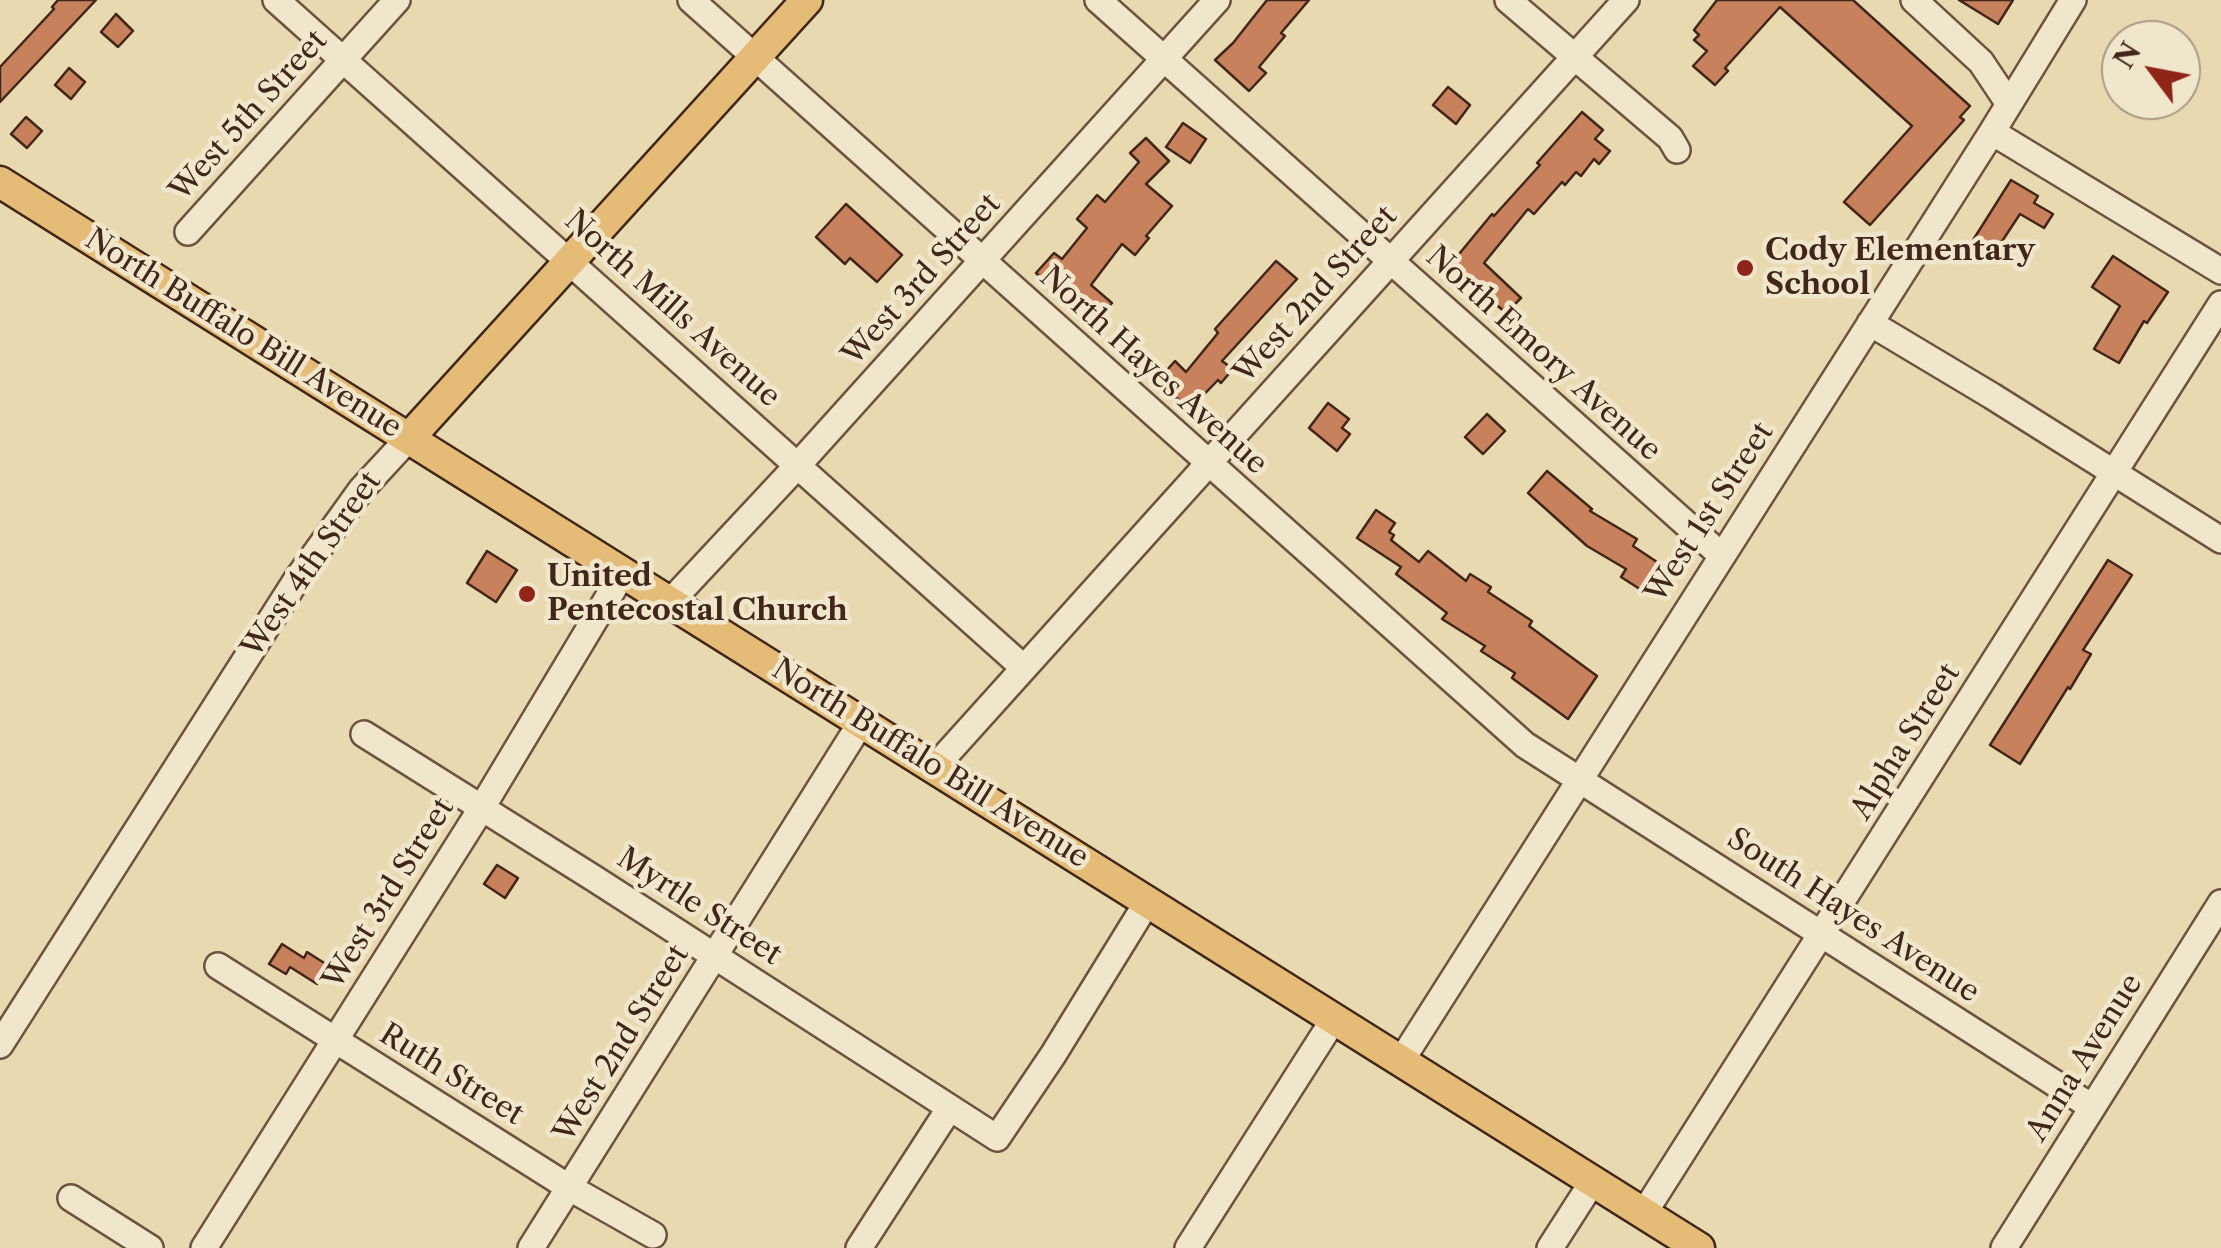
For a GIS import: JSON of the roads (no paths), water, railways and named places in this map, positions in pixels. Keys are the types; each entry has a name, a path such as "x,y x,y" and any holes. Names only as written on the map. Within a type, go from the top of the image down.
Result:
{"main road":[{"name":"West 4th Street","path":"409,438 807,0"},
{"name":"North Buffalo Bill Avenue","path":"10,188 1699,1248"}],"street":[{"name":"North Mills Avenue","path":"276,0 1024,668"},
{"name":"West 5th Street","path":"188,232 397,0"},
{"name":"North Hayes Avenue","path":"691,0 1524,744 1578,781"},
{"name":"North Emory Avenue","path":"1098,0 1721,556"},
{"name":"West 3rd Street","path":"670,601 798,466 1217,0"},
{"path":"1508,0 1670,138 1677,150"},
{"name":"West 2nd Street","path":"934,767 1626,0"},
{"path":"1914,0 1981,62 2009,104"},
{"name":"West 1st Street","path":"1401,1061 2073,0"},
{"path":"1992,132 2221,271"},
{"name":"Alpha Street","path":"1644,1213 2221,304"},
{"path":"1870,324 2221,540"},
{"name":"West 4th Street","path":"0,1044 297,579 361,490 409,438"},
{"name":"West 3rd Street","path":"204,1248 624,572"},
{"name":"West 2nd Street","path":"532,1248 862,722"},
{"name":"Myrtle Street","path":"364,734 997,1138 1054,1055 1148,901"},
{"name":"South Hayes Avenue","path":"1578,781 2092,1107"},
{"name":"Anna Avenue","path":"2004,1248 2221,903"},
{"name":"Ruth Street","path":"218,966 570,1188 653,1235"},
{"path":"1188,1248 1334,1019"},
{"path":"859,1248 949,1109"},
{"path":"1550,1248 1592,1181"},
{"path":"70,1198 150,1248"}],"place":[{"name":"Cody Elementary School","path":"1745,268"},
{"name":"United Pentecostal Church","path":"527,594"}]}
